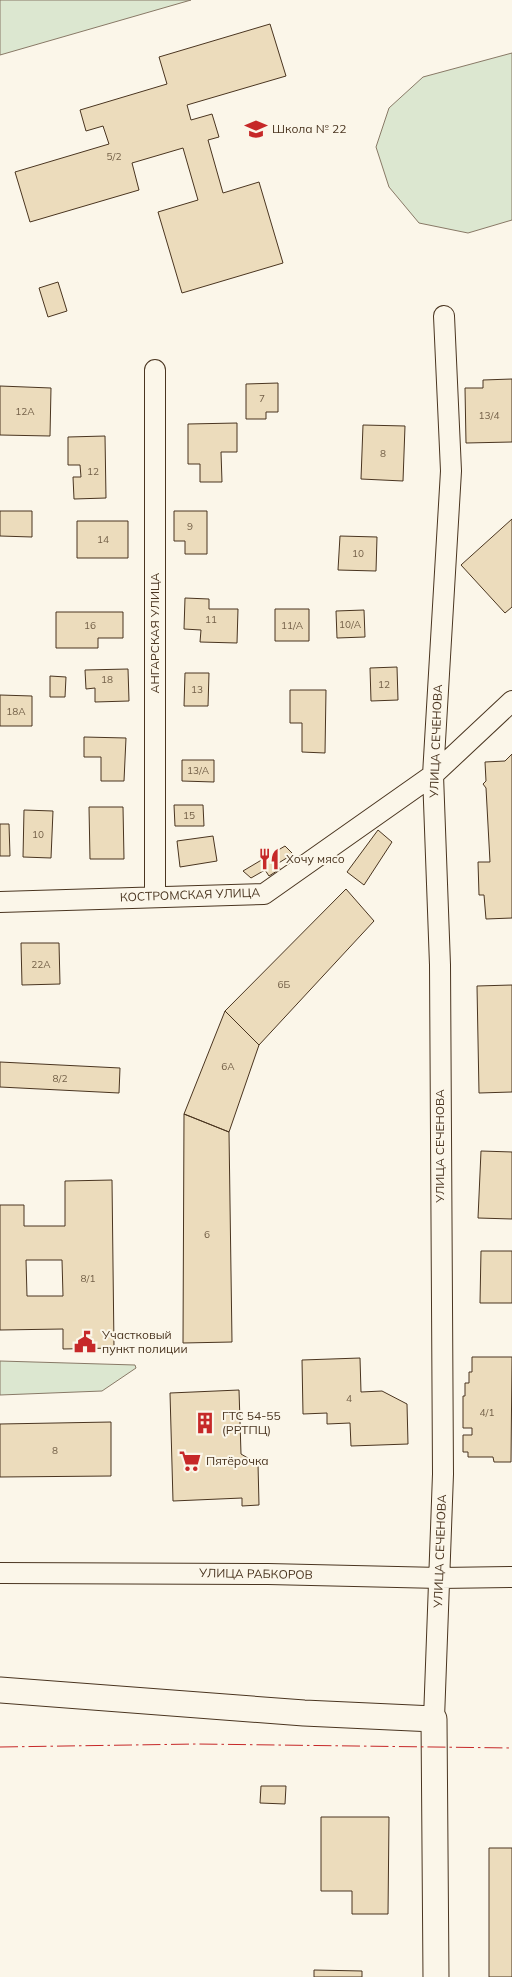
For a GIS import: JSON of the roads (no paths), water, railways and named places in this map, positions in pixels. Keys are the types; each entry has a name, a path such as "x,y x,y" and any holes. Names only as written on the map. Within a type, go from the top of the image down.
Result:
{"street":[{"name":"УЛИЦА СЕЧЕНОВА","path":"436,1977 434,1719 443,1474 440,965 433,775 451,471 444,316"},
{"name":"АНГАРСКАЯ УЛИЦА","path":"155,370 155,897"},
{"name":"КОСТРОМСКАЯ УЛИЦА","path":"0,902 264,894 433,775 512,701"},
{"name":"УЛИЦА РАБКОРОВ","path":"0,1573 268,1574 440,1578 512,1576"},
{"path":"0,1690 294,1712 434,1719"}],"place":[{"name":"Школа № 22","path":"256,129"},
{"name":"Хочу мясо","path":"269,859"},
{"name":"Участковый пункт полиции","path":"85,1342"},
{"name":"ГТС 54-55 (РРТПЦ)","path":"205,1423"},
{"name":"Пятёрочка","path":"190,1461"}]}
